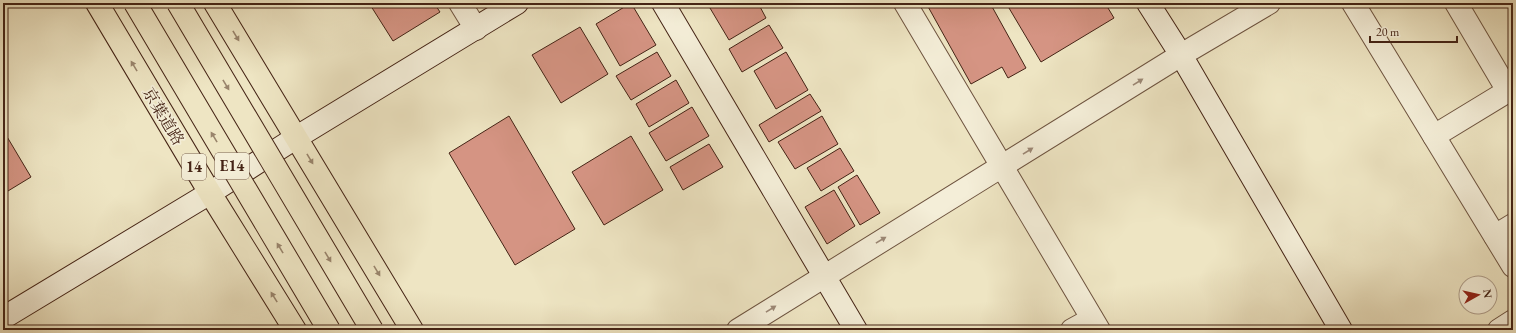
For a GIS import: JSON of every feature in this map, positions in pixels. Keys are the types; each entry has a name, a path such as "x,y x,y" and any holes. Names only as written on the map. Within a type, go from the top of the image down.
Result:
{"highway":[{"name":"京葉道路","path":"96,3 210,194 295,330"},
{"name":"京葉道路","path":"135,3 329,330"},
{"name":"E14","path":"178,3 372,330"},
{"path":"215,3 412,330"}],"street":[{"path":"460,3 476,29"},
{"path":"3,318 210,194 297,137 517,3"},
{"path":"663,3 856,330"},
{"path":"905,3 1095,324 1072,330"},
{"path":"1148,3 1181,55 1341,330"},
{"path":"738,330 1181,55 1269,3"},
{"path":"1353,3 1434,136 1504,230 1513,266"},
{"path":"1434,136 1511,90 1456,3"},
{"path":"1499,330 1513,321"}],"building":[{"path":"369,3 434,3 440,12 393,41"},
{"path":"631,3 656,45 620,66 596,24"},
{"path":"707,3 758,3 766,18 729,40"},
{"path":"926,3 990,3 1026,68 1008,78 1002,67 971,84"},
{"path":"1006,3 1105,3 1114,18 1041,62"},
{"path":"769,25 783,48 742,72 729,49"},
{"path":"580,27 608,74 561,103 532,55"},
{"path":"657,52 671,76 631,100 616,76"},
{"path":"786,52 808,90 776,109 754,71"},
{"path":"676,80 689,103 649,127 636,104"},
{"path":"810,94 821,111 769,142 759,125"},
{"path":"692,107 709,136 666,161 649,133"},
{"path":"509,116 575,229 515,265 449,153"},
{"path":"822,116 838,144 795,169 778,142"},
{"path":"3,130 31,177 3,194"},
{"path":"631,136 663,190 604,225 572,172"},
{"path":"709,144 723,167 683,190 670,167"},
{"path":"840,148 854,171 821,191 807,168"},
{"path":"857,175 880,213 860,225 838,187"},
{"path":"834,190 855,226 827,244 805,207"}]}
